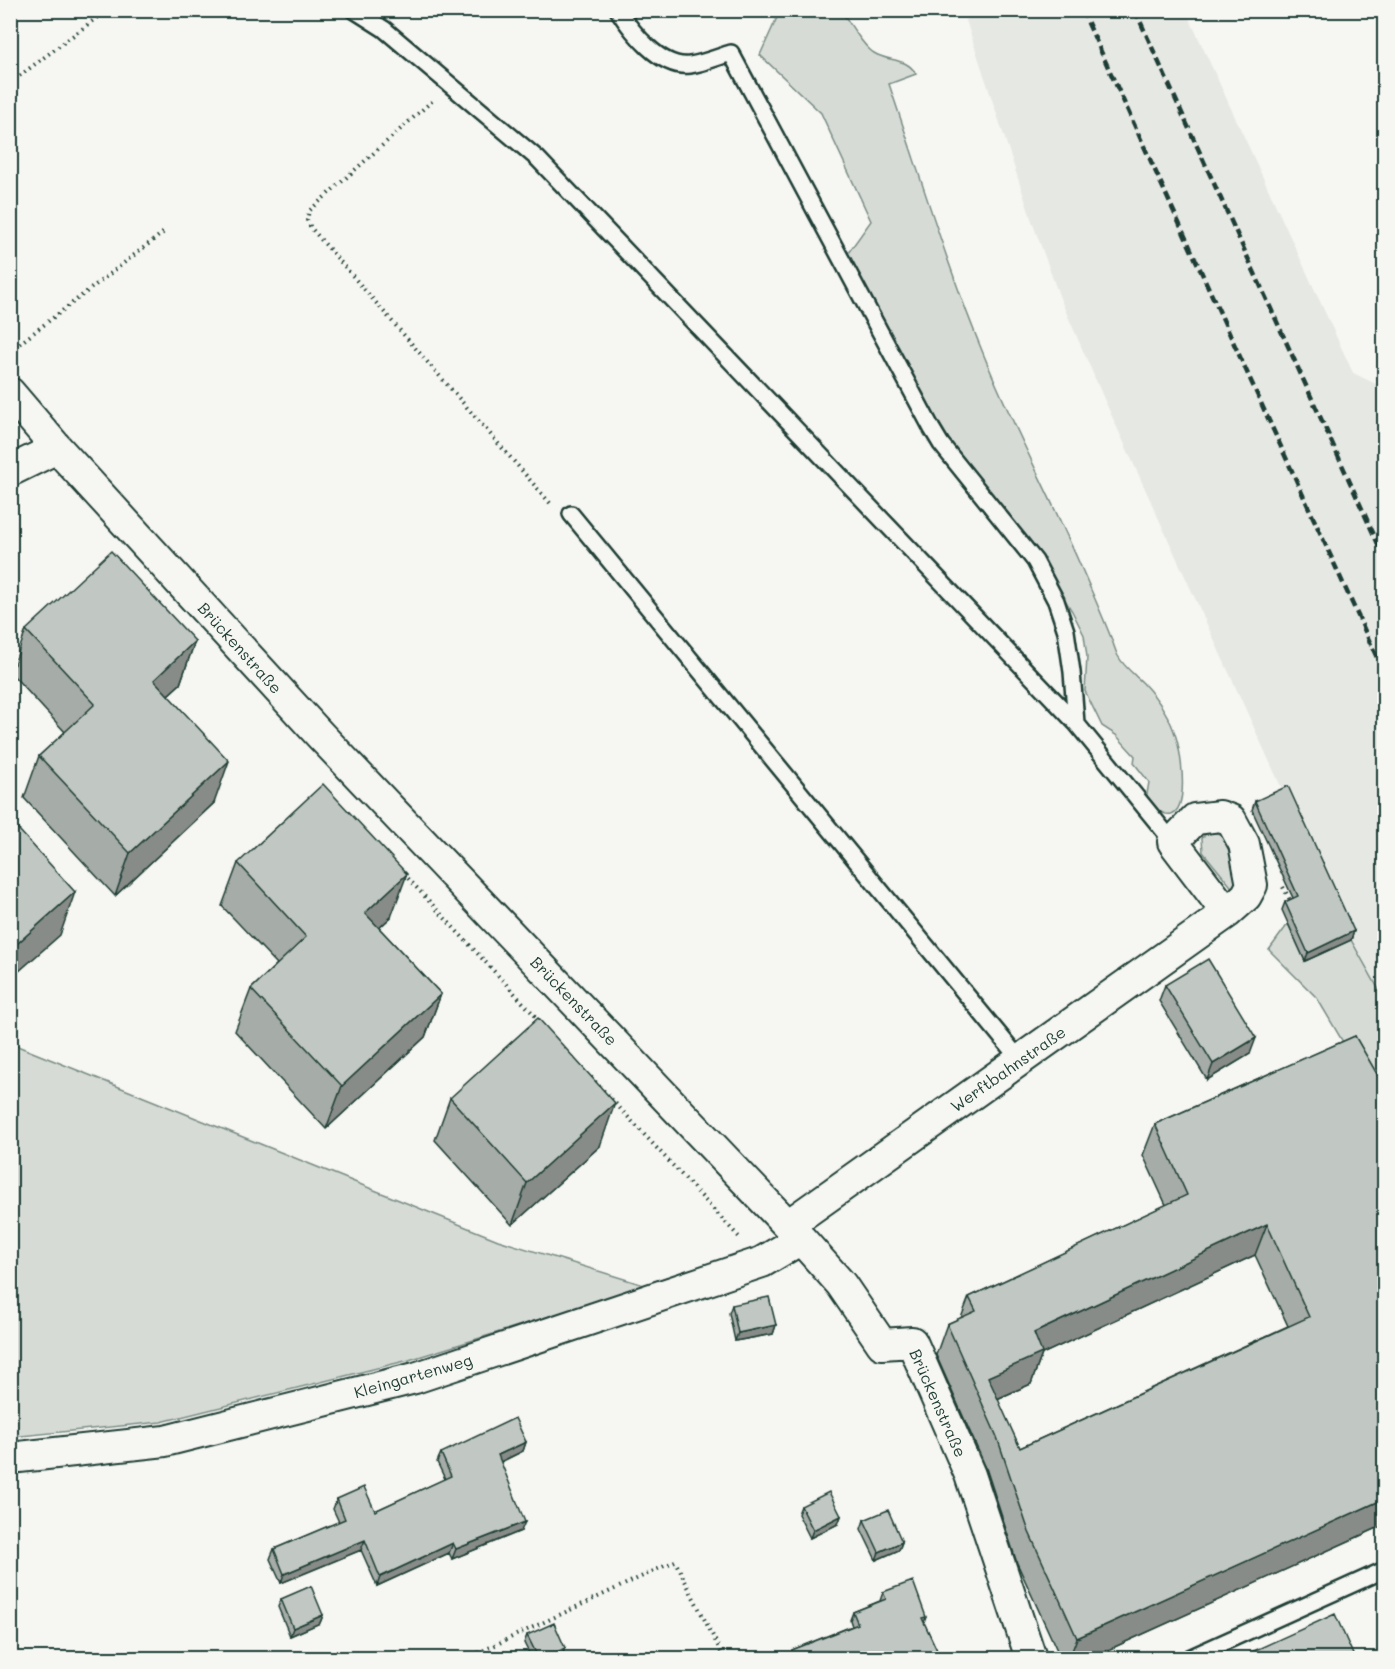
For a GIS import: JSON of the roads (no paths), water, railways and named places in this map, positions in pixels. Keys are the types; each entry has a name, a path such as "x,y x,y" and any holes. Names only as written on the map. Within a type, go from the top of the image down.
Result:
{"street":[{"name":"Brückenstraße","path":"10,393 57,448 328,744 795,1232 841,1284 882,1344 912,1342 970,1475 1030,1659"},
{"path":"10,471 57,448"},
{"name":"Werftbahnstraße","path":"795,1232 1020,1059 1227,913 1246,896 1252,885 1244,844 1231,820 1220,816 1195,819 1173,842"},
{"path":"1173,842 1227,913"},
{"name":"Kleingartenweg","path":"10,1458 165,1441 415,1378 762,1262 795,1232"}],"lane":[{"path":"354,10 384,29 538,159 1076,723 1173,842"},
{"path":"618,10 636,36 650,50 669,60 688,65 731,53 932,429 941,444 1035,561 1056,601 1066,631 1076,723"},
{"path":"571,514 1020,1059"},
{"path":"1189,1659 1384,1570"}],"railway":[{"path":"1082,10 1384,673"},
{"path":"1135,10 1384,557"}]}
